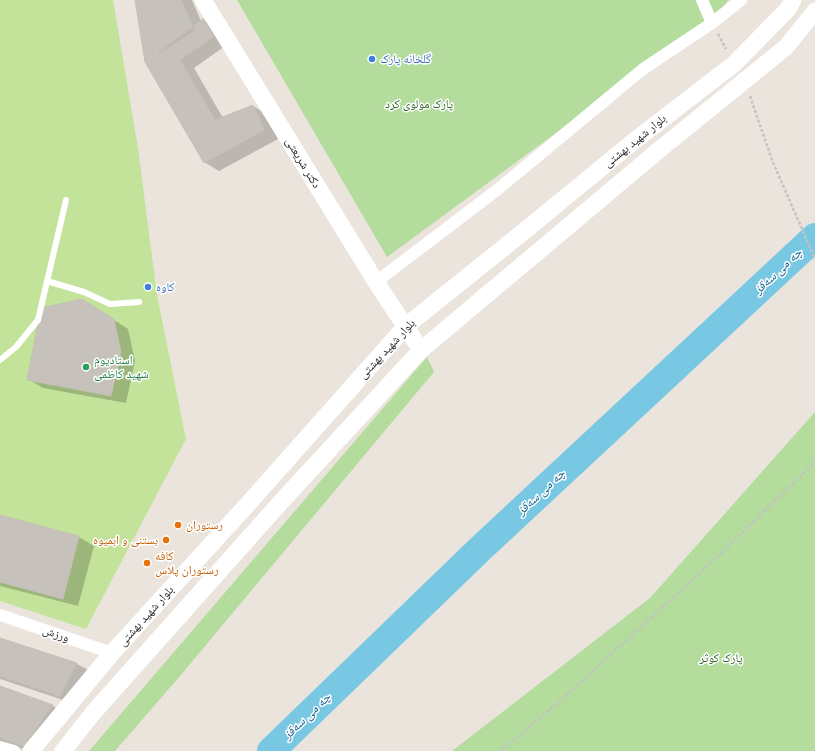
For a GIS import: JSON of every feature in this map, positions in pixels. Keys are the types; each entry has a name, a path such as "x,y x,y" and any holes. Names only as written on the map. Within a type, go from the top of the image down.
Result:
{"main road":[{"name":"دکتر شریعتی","path":"203,0 376,282 421,350"},
{"name":"بلوار شهید بهشتی","path":"31,751 112,653 247,505 406,326 634,141 734,64 788,8 793,0"},
{"name":"بلوار شهید بهشتی","path":"63,751 93,713 280,503 421,350 659,150 786,47 815,11"}],"street":[{"path":"702,0 712,23"},
{"path":"376,282 497,190 643,69 712,23 741,0"},
{"name":"ورزش","path":"0,615 112,653"},
{"path":"0,747 14,751"}],"lane":[{"path":"0,360 16,347 38,320 66,200"},
{"path":"47,281 84,292 110,304 139,302"}],"path":[{"path":"745,81 772,160 815,259"},
{"path":"501,751 560,701 714,561 815,462"}],"green space":[{"name":"استادیوم شهید کاظمی","path":"0,0 113,0 138,148 157,295 186,439 86,629 0,601"},
{"name":"پارک مولوی کرد","path":"237,0 728,0 712,23 643,69 387,257"},
{"path":"427,357 434,372 180,676 115,751 89,751"},
{"name":"پارک کوثر","path":"815,412 815,751 452,751 650,598"}],"building":[{"path":"135,0 181,0 195,31 145,62"},
{"path":"203,19 214,36 180,60 215,120 253,105 264,130 204,163 145,62"},
{"path":"82,299 114,319 121,352 111,396 27,380 41,308"},
{"path":"0,515 79,536 63,599 0,582"},
{"path":"0,638 77,663 60,696 0,676"},
{"path":"0,686 53,705 23,746 0,738"}],"waterway":[{"name":"چە می سەقز","path":"271,751 480,549 815,237"}],"place":[{"name":"گلخانه پارک","path":"372,59"},
{"name":"کاوه","path":"148,287"},
{"name":"استادیوم شهید کاظمی","path":"86,367"},
{"name":"رستوران","path":"178,525"},
{"name":"بستنی و ابمیوه","path":"166,540"},
{"name":"کافه رستوران پلاس","path":"147,563"}]}
